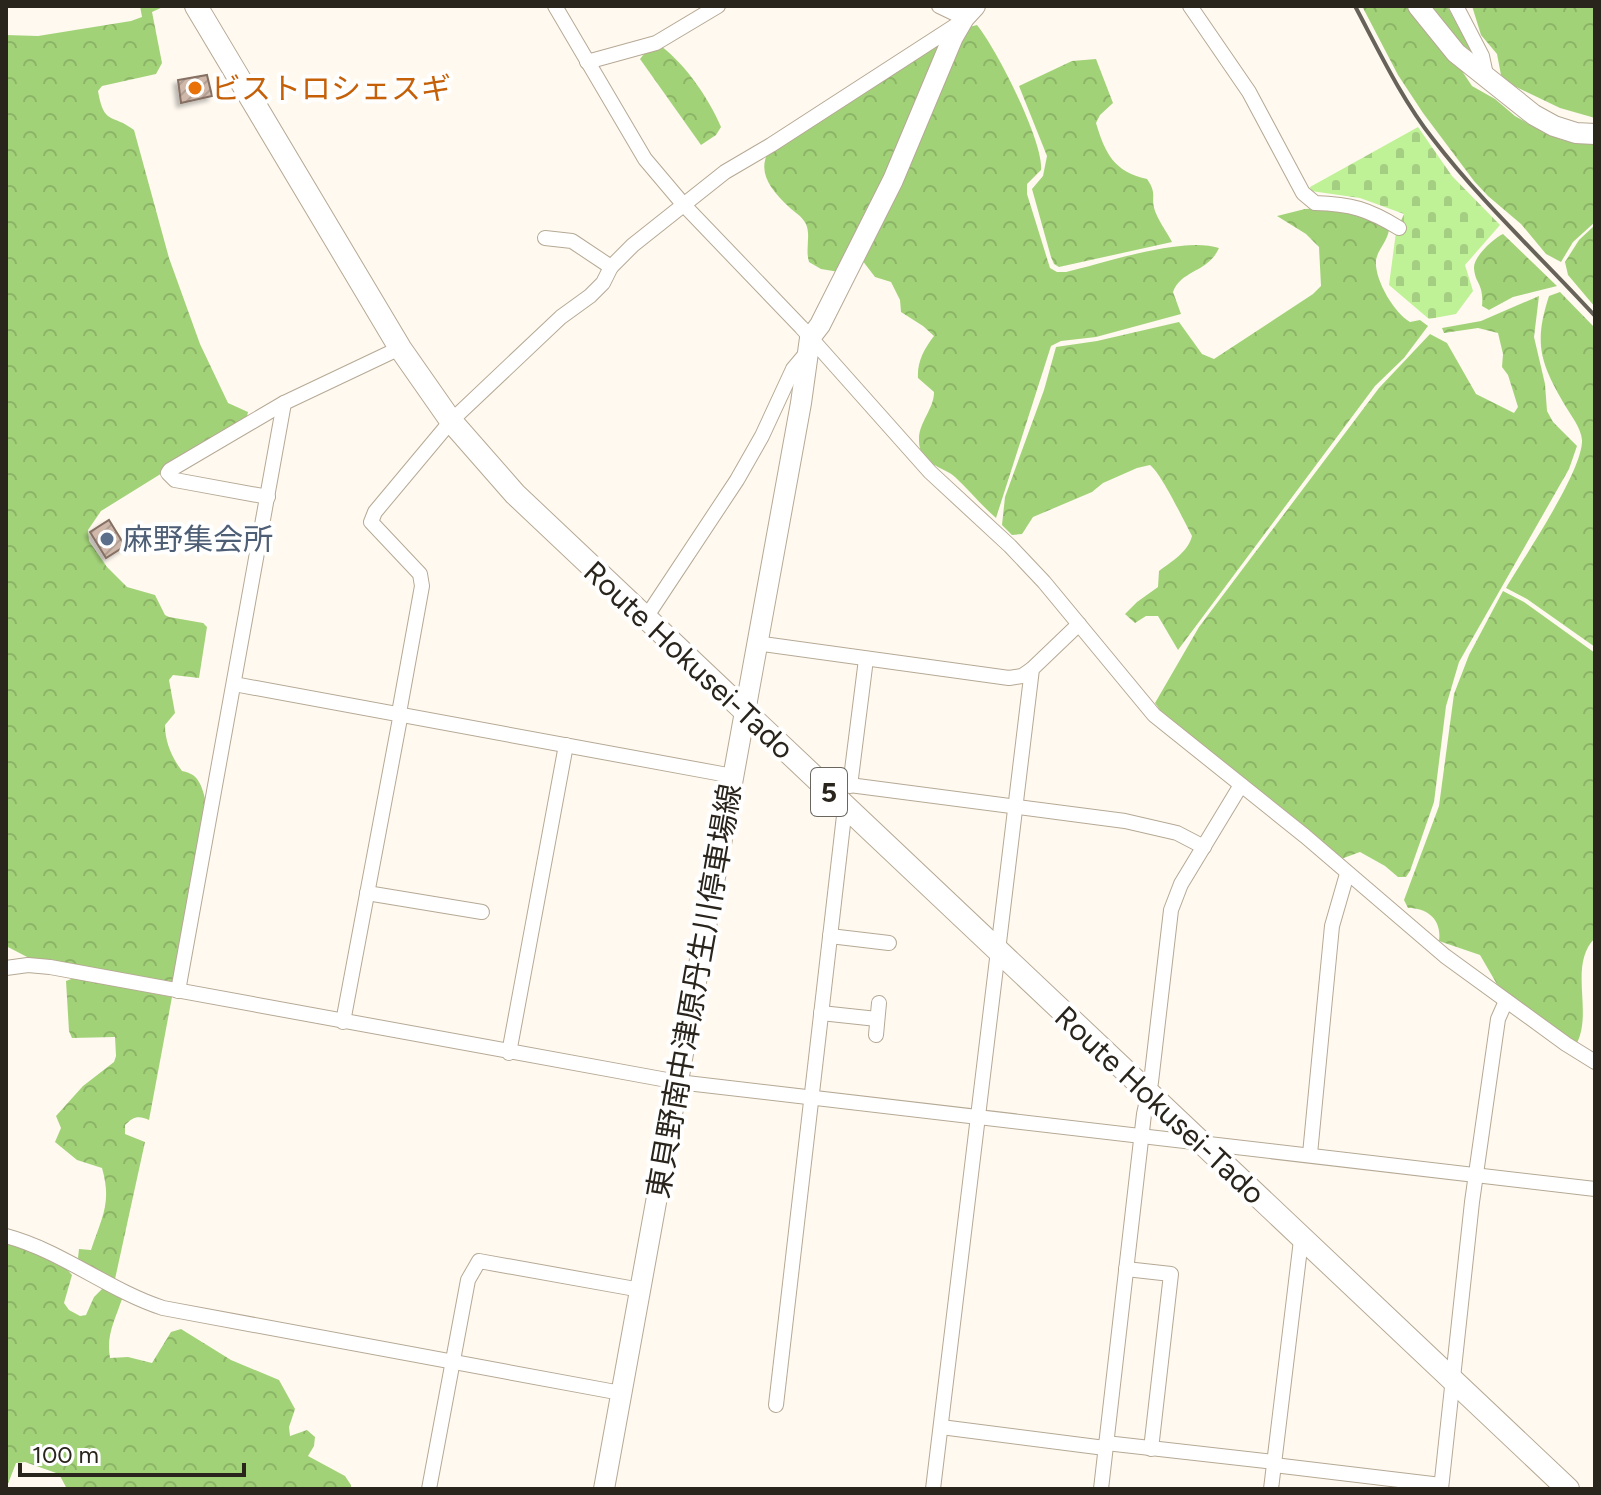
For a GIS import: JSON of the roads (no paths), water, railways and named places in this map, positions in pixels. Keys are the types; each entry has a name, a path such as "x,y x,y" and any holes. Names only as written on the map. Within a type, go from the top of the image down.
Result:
{"main road":[{"name":"Route Hokusei-Tado","path":"196,6 400,348 451,421 515,494 817,781 848,796 996,951 1568,1489"},
{"path":"1418,6 1456,53 1534,115 1576,133 1595,134"},
{"name":"東貝野南中津原丹生川停車場線","path":"604,1489 810,344 893,180 953,37 967,15"}],"street":[{"path":"555,6 645,159 683,204 930,472 1010,546 1154,715 1445,956 1595,1062"},
{"path":"587,62 656,43 718,6"},
{"path":"939,6 967,15"},
{"path":"1190,6 1249,92 1303,193 1315,203 1345,204 1371,211 1399,228"},
{"path":"1456,6 1482,56 1486,75"},
{"path":"343,1022 422,586 420,574 371,522 375,512 451,421 561,317 590,296 603,283 611,267 633,245 737,164 771,145 967,15"},
{"path":"545,238 572,241 611,267"},
{"path":"645,619 737,480 762,436 793,369 810,344"},
{"path":"268,497 175,480 168,473 284,403 400,348"},
{"path":"178,991 284,403"},
{"path":"756,643 1009,678 1022,676 1032,669 1079,624"},
{"path":"776,1405 830,936 866,659"},
{"path":"933,1489 1032,669"},
{"path":"234,684 733,776"},
{"path":"509,1053 566,745"},
{"path":"1101,1489 1171,910 1181,884 1241,785"},
{"path":"848,796 1015,807 1155,826 1204,847"},
{"path":"1310,1154 1332,926 1347,874"},
{"path":"367,893 482,912"},
{"path":"830,936 889,943"},
{"path":"6,968 28,965 50,967 678,1082 1595,1189"},
{"path":"941,1427 1274,1463 1441,1487 1477,1175 1498,1019 1506,1001"},
{"path":"876,1035 879,1003"},
{"path":"821,1013 877,1019"},
{"path":"6,1236 34,1245 117,1289 163,1308 621,1393"},
{"path":"1271,1489 1301,1240"},
{"path":"429,1489 468,1280 479,1261 641,1290"},
{"path":"1126,1269 1171,1274 1151,1449"}],"railway":[{"path":"1355,6 1401,91 1433,139 1492,208 1595,316"}],"place":[{"name":"ビストロシェスギ","path":"195,88"},
{"name":"麻野集会所","path":"107,539"}]}
